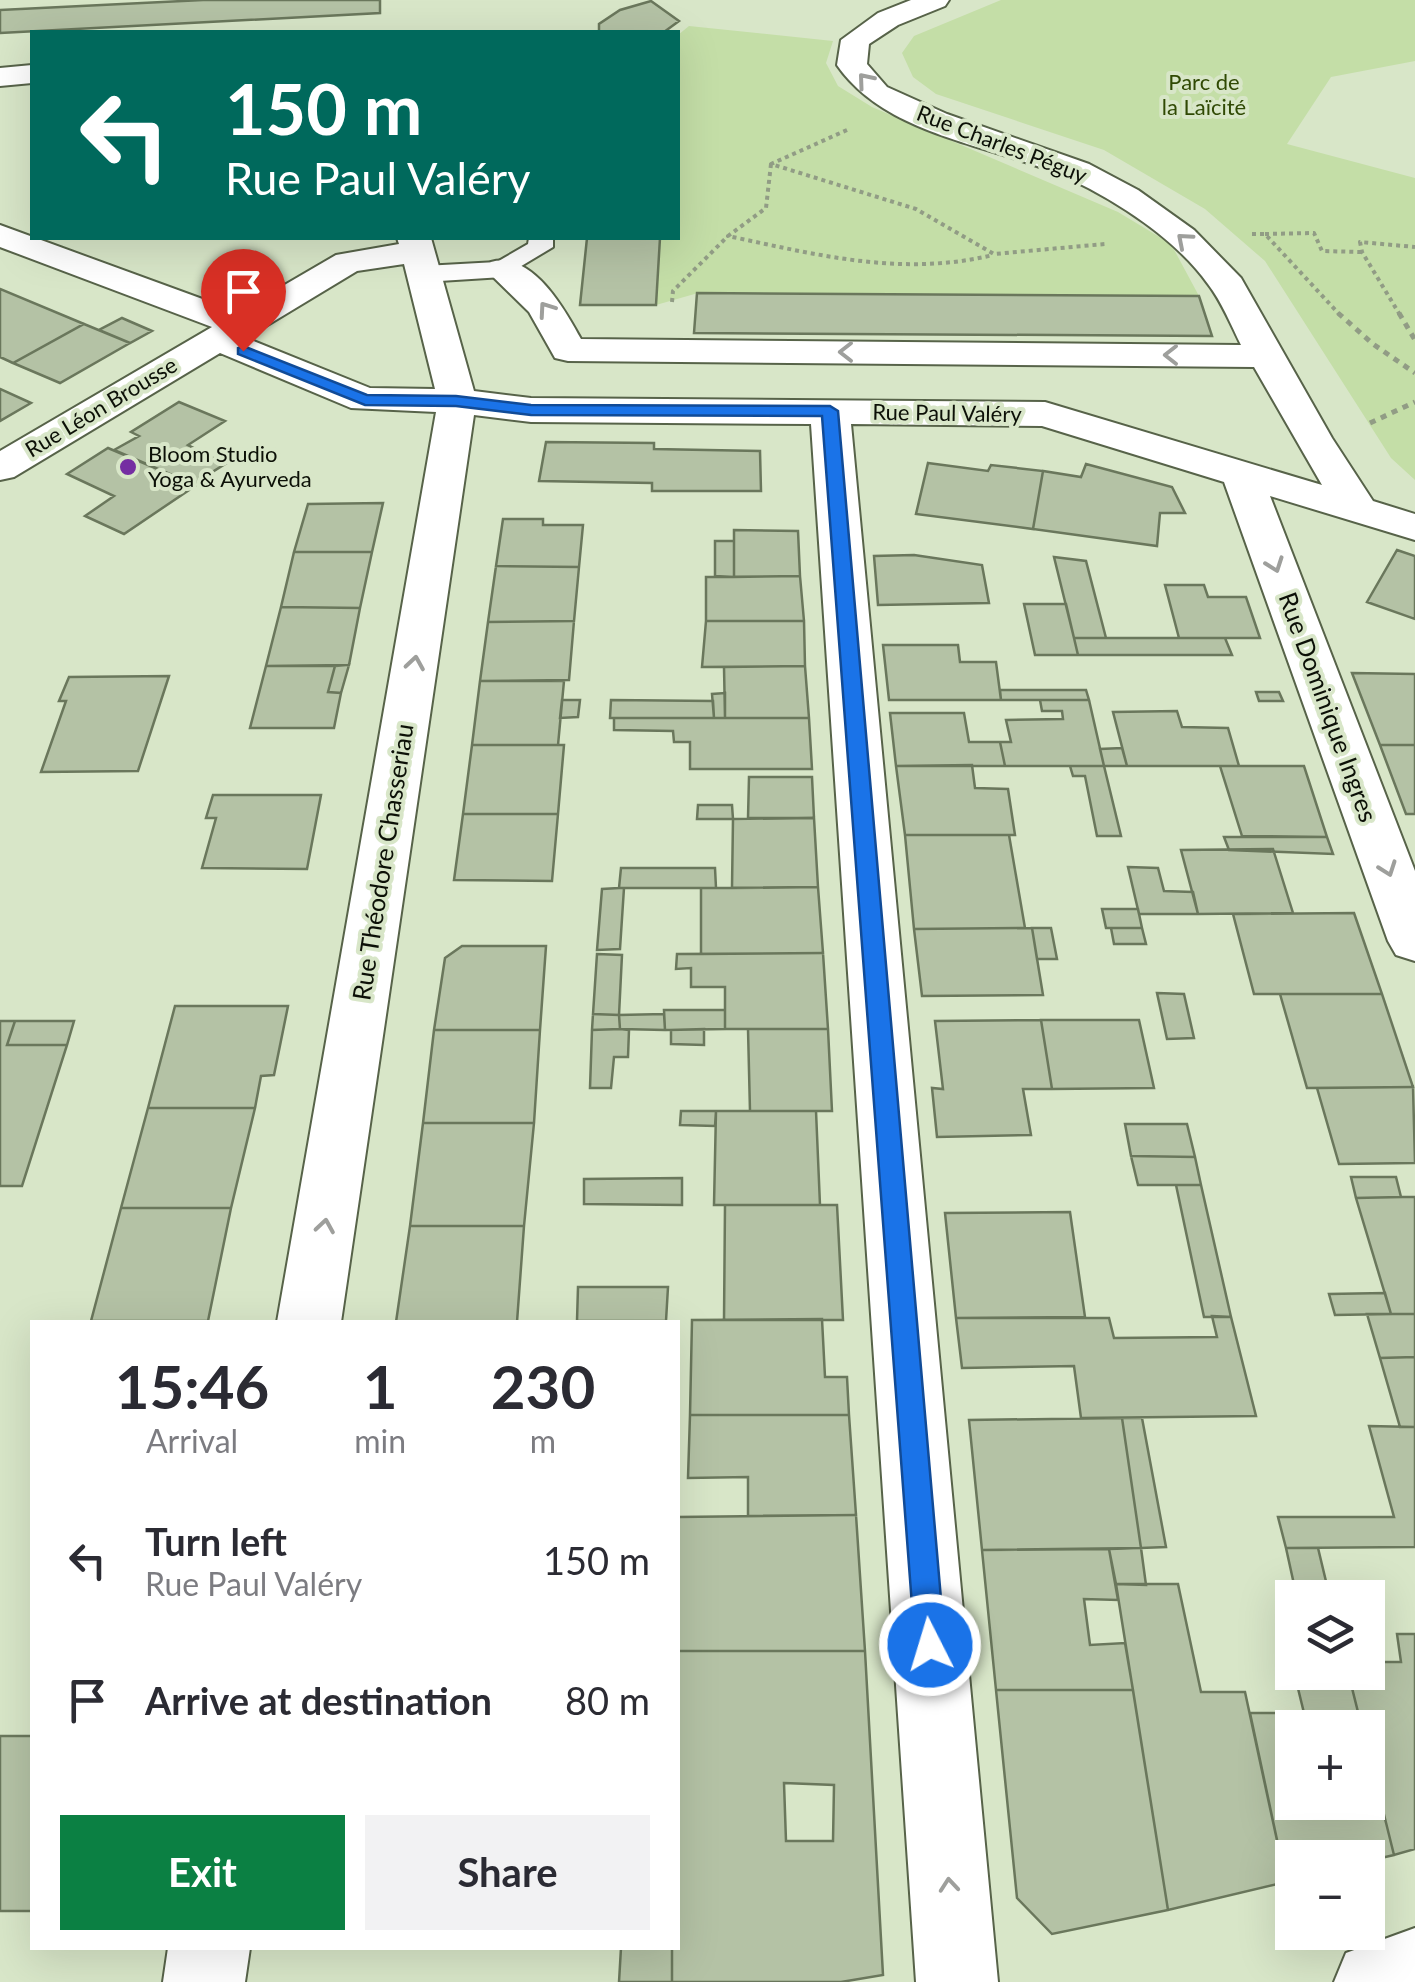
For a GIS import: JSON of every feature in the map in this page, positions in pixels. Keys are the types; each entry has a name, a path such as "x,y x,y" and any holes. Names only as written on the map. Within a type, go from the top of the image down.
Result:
{"street":[{"name":"Rue Charles Péguy","path":"935,0 888,19 856,40 852,64 876,93 1078,171 1126,196 1182,237 1223,278 1312,438 1356,508"},
{"path":"0,77 30,74"},
{"name":"Rue Paul Valéry","path":"0,235 236,335 365,400 456,401 531,410 1046,414 1415,527"},
{"path":"419,255 456,401"},
{"name":"Rue Léon Brousse","path":"0,468 236,335 348,262 419,255"},
{"path":"502,268 530,288 554,320 568,350 1268,356"},
{"name":"Rue Théodore Chasseriau","path":"309,1320 456,401"},
{"path":"830,411 957,1982"},
{"name":"Rue Dominique Ingres","path":"1241,473 1415,942"},
{"path":"204,1982 209,1950"},
{"path":"1375,1982 1415,1970"}],"lane":[{"path":"419,255 502,268 540,247 541,240"}],"path":[{"path":"771,164 907,108"},
{"path":"668,351 673,291 728,236 766,208 771,164"},
{"path":"771,164 930,216 968,234 994,254"},
{"path":"728,236 902,270 962,264 994,254 1182,237 1314,233 1322,251 1362,252"},
{"path":"1265,234 1328,304 1385,356 1415,373"},
{"path":"1415,247 1360,242 1362,252 1415,340"},
{"path":"1366,428 1372,420 1415,402"}],"green space":[{"name":"Parc de la Laïcité","path":"1001,0 1415,0 1415,61 1331,77 1287,144 1415,178 1415,480 1391,458 1265,261 1205,209 1104,150 936,94 913,77 902,53 914,36"},
{"path":"689,26 833,41 826,63 838,86 872,107 1118,212 1171,244 1199,296 698,293 656,305 660,240 680,240 680,33"}],"building":[{"path":"203,0 380,0 380,13 0,33 0,10"},
{"path":"651,1 679,21 667,30 599,30 599,24 620,10"},
{"path":"587,240 660,240 656,305 580,305"},
{"path":"0,289 84,324 13,363 0,357"},
{"path":"697,293 1199,296 1212,336 694,333"},
{"path":"122,318 152,331 130,343 99,330"},
{"path":"84,324 130,343 60,383 13,363"},
{"path":"0,389 31,403 0,421"},
{"path":"179,402 225,421 188,445 225,464 193,484 114,450 139,436 131,432"},
{"path":"546,442 654,443 654,449 760,451 761,491 652,491 652,483 539,481"},
{"path":"108,448 195,486 124,534 85,516 114,496 67,474"},
{"path":"928,463 988,471 991,465 1043,471 1033,529 916,514"},
{"path":"1086,464 1172,487 1185,513 1160,513 1157,546 1033,529 1043,471 1081,477"},
{"path":"383,503 372,552 294,552 308,504"},
{"path":"503,519 583,525 579,567 496,566"},
{"path":"734,530 798,531 800,576 734,577"},
{"path":"715,541 734,541 734,577 715,576"},
{"path":"1397,550 1415,556 1415,619 1367,602"},
{"path":"294,552 372,552 360,608 281,607"},
{"path":"914,555 982,565 989,603 878,605 874,556"},
{"path":"1054,557 1086,561 1106,638 1074,638"},
{"path":"496,566 579,567 574,621 488,622"},
{"path":"800,576 804,621 706,621 706,577"},
{"path":"1165,585 1204,585 1208,597 1246,597 1260,638 1179,638"},
{"path":"1024,604 1066,604 1078,655 1035,655"},
{"path":"281,607 360,608 349,665 266,666"},
{"path":"574,621 569,680 480,681 488,622"},
{"path":"706,621 804,621 805,666 702,667"},
{"path":"1074,638 1225,638 1232,655 1078,655"},
{"path":"883,645 958,645 960,662 996,662 1001,700 889,700"},
{"path":"349,665 341,693 328,692 335,666"},
{"path":"266,666 335,666 328,692 341,693 334,728 250,728"},
{"path":"805,666 809,718 725,718 724,667"},
{"path":"1352,673 1415,674 1415,745 1380,745"},
{"path":"169,676 138,771 41,772 66,701 59,701 69,677"},
{"path":"480,681 564,681 558,745 472,745"},
{"path":"1000,690 1086,690 1089,700 1001,700"},
{"path":"1256,692 1279,692 1283,701 1259,701"},
{"path":"725,693 725,718 714,718 712,694"},
{"path":"562,700 580,700 578,717 560,718"},
{"path":"611,700 713,701 714,718 610,718"},
{"path":"1040,700 1089,700 1104,766 1005,766 1000,742 1011,742 1006,720 1063,719 1062,711 1042,711"},
{"path":"1177,711 1182,727 1228,728 1239,766 1127,766 1113,712"},
{"path":"890,713 964,713 969,742 1000,742 1005,766 896,766"},
{"path":"614,718 809,718 812,769 690,769 690,742 674,742 673,731 614,730"},
{"path":"472,745 564,745 558,814 463,814"},
{"path":"1380,745 1415,745 1415,814 1406,814"},
{"path":"1122,748 1127,766 1104,766 1100,749"},
{"path":"972,765 975,788 1008,789 1015,835 905,835 896,766"},
{"path":"1070,766 1104,766 1121,836 1097,836 1085,776 1073,776"},
{"path":"1220,766 1304,766 1327,837 1242,836"},
{"path":"749,777 812,777 814,818 748,818"},
{"path":"213,795 321,795 307,869 202,868 216,818 206,818"},
{"path":"698,805 732,805 733,819 697,819"},
{"path":"463,814 558,814 552,881 454,880"},
{"path":"814,818 818,887 732,888 733,819"},
{"path":"905,835 1009,835 1025,928 914,929"},
{"path":"1224,837 1327,837 1333,854 1229,850"},
{"path":"1273,849 1293,913 1198,914 1181,850"},
{"path":"1128,867 1158,868 1164,891 1193,892 1198,914 1139,914"},
{"path":"621,868 715,868 716,888 619,888"},
{"path":"818,887 823,953 701,954 701,888"},
{"path":"624,888 620,949 597,950 602,889"},
{"path":"1102,909 1138,909 1142,928 1106,928"},
{"path":"1354,913 1382,994 1254,994 1233,914"},
{"path":"1032,928 1051,928 1057,959 1037,959"},
{"path":"1032,928 1043,995 922,996 914,929"},
{"path":"1111,928 1142,928 1146,944 1114,944"},
{"path":"462,946 546,946 540,1030 434,1030 445,958"},
{"path":"823,953 828,1029 725,1029 725,987 691,987 691,968 676,969 677,954"},
{"path":"597,954 622,955 619,1015 593,1014"},
{"path":"1157,993 1184,994 1194,1038 1167,1039"},
{"path":"1280,994 1382,994 1413,1087 1307,1088"},
{"path":"175,1006 288,1006 274,1075 261,1076 255,1108 148,1108"},
{"path":"664,1010 725,1010 725,1029 665,1030"},
{"path":"593,1014 619,1015 620,1029 592,1030"},
{"path":"664,1014 665,1030 620,1029 619,1015"},
{"path":"1041,1020 1139,1020 1154,1088 1052,1089"},
{"path":"1041,1020 1052,1089 1023,1089 1031,1135 937,1137 932,1088 943,1089 935,1021"},
{"path":"0,1021 15,1021 7,1045 67,1045 22,1186 0,1186"},
{"path":"15,1021 74,1021 67,1045 7,1045"},
{"path":"704,1029 704,1045 671,1044 671,1030"},
{"path":"748,1029 828,1029 832,1111 750,1111"},
{"path":"434,1030 540,1030 534,1123 423,1123"},
{"path":"592,1030 629,1030 628,1057 614,1057 611,1088 590,1088"},
{"path":"1413,1087 1415,1163 1339,1164 1317,1088"},
{"path":"148,1108 255,1108 231,1208 121,1208"},
{"path":"681,1111 716,1111 715,1126 680,1125"},
{"path":"716,1111 816,1111 820,1205 714,1205"},
{"path":"423,1123 534,1123 524,1226 410,1226"},
{"path":"1125,1124 1187,1124 1195,1157 1131,1156"},
{"path":"1131,1156 1195,1157 1201,1185 1138,1185"},
{"path":"1351,1177 1396,1177 1401,1197 1356,1198"},
{"path":"682,1178 682,1205 584,1204 584,1179"},
{"path":"1176,1185 1201,1185 1231,1317 1204,1317"},
{"path":"1415,1197 1415,1314 1391,1314 1356,1198"},
{"path":"725,1205 837,1205 843,1320 724,1320"},
{"path":"121,1208 231,1208 208,1320 91,1320"},
{"path":"1070,1212 1085,1317 956,1318 945,1213"},
{"path":"410,1226 524,1226 517,1320 396,1320"},
{"path":"578,1287 668,1287 666,1320 577,1320"},
{"path":"1385,1293 1391,1314 1335,1315 1329,1294"},
{"path":"1367,1314 1415,1314 1415,1357 1380,1358"},
{"path":"1212,1316 1231,1317 1256,1416 1081,1418 1074,1366 962,1368 956,1318 1109,1318 1114,1338 1217,1337"},
{"path":"822,1319 825,1377 847,1377 849,1415 690,1415 692,1320"},
{"path":"1415,1357 1415,1427 1400,1427 1380,1358"},
{"path":"690,1415 849,1415 856,1515 748,1516 748,1477 688,1478"},
{"path":"1122,1418 1142,1418 1166,1547 1141,1548"},
{"path":"1122,1418 1141,1548 982,1550 969,1420"},
{"path":"1369,1426 1415,1427 1415,1547 1286,1548 1278,1517 1394,1517"},
{"path":"856,1515 865,1651 680,1651 680,1517"},
{"path":"1141,1548 1146,1585 1116,1584 1109,1549"},
{"path":"1286,1548 1318,1548 1326,1580 1293,1580"},
{"path":"1109,1549 1118,1600 1084,1599 1090,1645 1125,1643 1133,1690 996,1690 982,1550"},
{"path":"1116,1584 1178,1584 1201,1692 1245,1692 1277,1840 1275,1885 1168,1910"},
{"path":"1397,1634 1415,1634 1415,1849 1394,1855 1385,1819 1385,1710 1358,1710 1352,1690 1385,1690 1385,1662 1401,1662"},
{"path":"680,1651 865,1651 883,1975 841,1982 672,1982 672,1950 680,1950","holes":["784,1783 834,1785 833,1841 786,1841"]},
{"path":"996,1690 1133,1690 1168,1910 1052,1934 1017,1898"},
{"path":"1298,1690 1352,1690 1358,1710 1303,1710"},
{"path":"1250,1713 1275,1713 1275,1820 1385,1819 1394,1855 1385,1857 1385,1840 1277,1840"},
{"path":"0,1736 30,1736 30,1911 0,1911"},
{"path":"621,1950 672,1950 672,1982 619,1982"}],"place":[{"name":"Bloom Studio Yoga & Ayurveda","path":"128,467"}],"route":[{"path":"243,351 365,400 456,401 531,410 830,411 930,1645"}]}
